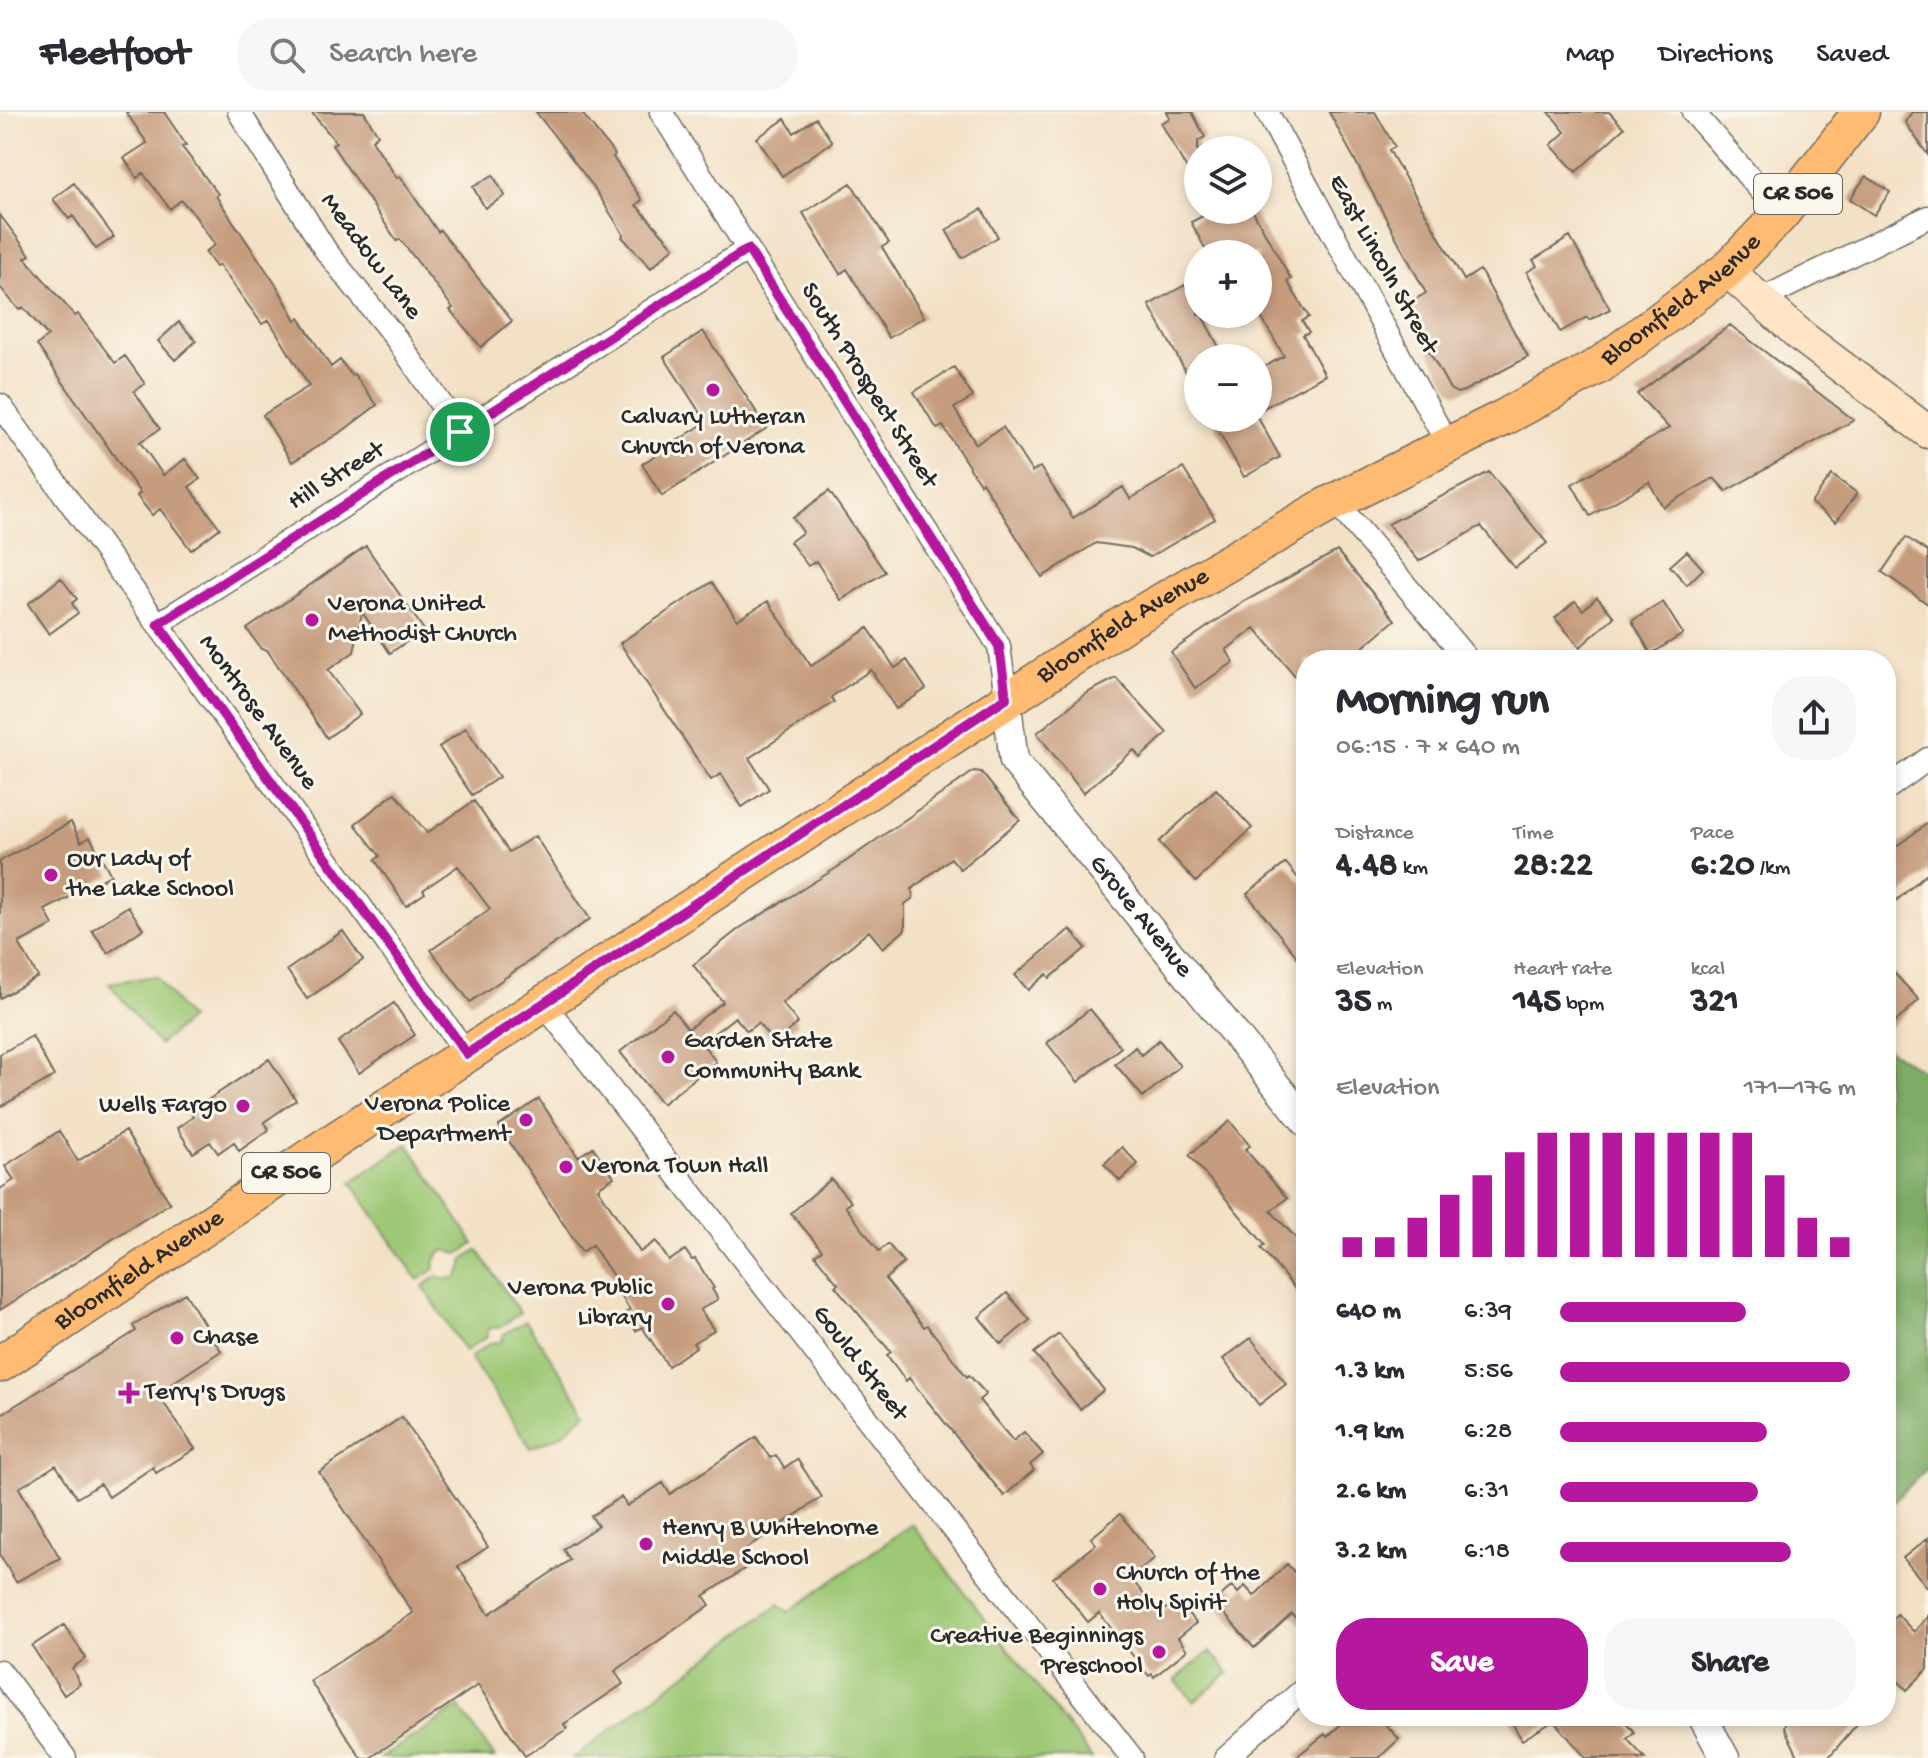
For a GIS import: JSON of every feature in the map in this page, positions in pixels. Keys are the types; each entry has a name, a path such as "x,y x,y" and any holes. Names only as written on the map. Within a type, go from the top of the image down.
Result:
{"main road":[{"name":"Bloomfield Avenue","path":"0,1364 1006,698 1166,598 1335,501 1569,384 1600,365 1727,270 1781,214 1861,112"},
{"path":"1727,270 1802,337 1928,432"}],"street":[{"name":"Meadow Lane","path":"239,112 326,251 398,341 460,432"},
{"name":"East Lincoln Street","path":"1267,112 1448,445"},
{"path":"1693,112 1781,214"},
{"name":"South Prospect Street","path":"669,115 748,249 999,646 1006,698"},
{"path":"1760,300 1928,217"},
{"name":"Hill Street","path":"158,624 748,249"},
{"name":"Montrose Avenue","path":"0,405 467,1054"},
{"path":"1335,501 1460,650"},
{"name":"Grove Avenue","path":"1006,698 1014,761 1296,1110"},
{"path":"1896,782 1928,759"},
{"name":"Gould Street","path":"544,1004 1132,1758"},
{"path":"0,1671 65,1758"},
{"path":"1226,1758 1296,1696"},
{"path":"1707,1726 1725,1758"}],"green space":[{"path":"156,976 189,1019 159,1045 109,983"},
{"path":"1896,1054 1928,1074 1928,1467 1896,1499"},
{"path":"408,1144 474,1244 458,1254 446,1250 440,1253 435,1260 435,1269 418,1280 351,1182"},
{"path":"478,1250 520,1313 499,1328 490,1328 487,1336 465,1351 423,1286 438,1276 456,1278 463,1267 463,1260"},
{"path":"526,1321 587,1412 561,1435 531,1448 470,1358 490,1343 501,1342 504,1334"},
{"path":"912,1524 1092,1758 573,1758 779,1604 789,1612"},
{"path":"1210,1651 1229,1673 1194,1702 1175,1680"},
{"path":"459,1707 495,1758 380,1758"}],"building":[{"path":"126,112 164,112 186,145 182,147 218,194 216,196 296,320 299,318 331,367 340,360 377,405 292,462 263,415 309,386 269,320 262,324 219,265 216,267 205,252 215,245 193,213 181,200 170,209 143,173 137,178 124,158 147,143"},
{"path":"311,112 364,112 378,135 372,140 397,178 400,176 438,232 440,230 512,321 481,347 450,310 453,308 400,239 397,241 332,145 336,142"},
{"path":"536,112 581,112 615,155 613,157 642,200 636,205 674,247 651,268 622,237 624,235 593,186"},
{"path":"1167,112 1192,112 1204,136 1184,136 1184,164 1161,123 1170,118"},
{"path":"1329,112 1375,112 1395,147 1389,150 1464,280 1480,270 1528,357 1464,391 1457,393 1450,389 1404,306 1426,293"},
{"path":"1549,112 1609,112 1624,128 1576,172 1551,145 1565,132"},
{"path":"1912,112 1928,112 1928,155 1905,122"},
{"path":"816,118 832,142 782,176 757,138 785,119 794,133"},
{"path":"493,175 505,196 485,208 473,187"},
{"path":"1866,176 1890,192 1874,215 1850,199"},
{"path":"74,183 114,237 96,249 73,216 69,219 53,199"},
{"path":"851,183 889,243 882,247 924,317 889,338 847,269 840,274 803,213"},
{"path":"982,209 998,237 962,258 946,230"},
{"path":"0,215 30,255 25,258 75,316 78,314 115,363 125,356 145,384 134,391 160,429 140,442 163,475 185,459 200,479 189,487 220,528 191,550 160,509 152,515 137,496 140,493 37,345 48,336 23,307 19,310 0,287"},
{"path":"1192,224 1260,224 1269,240 1201,240"},
{"path":"1570,237 1610,309 1560,332 1527,272 1537,266 1533,260"},
{"path":"1272,245 1291,279 1287,281 1309,317 1302,321 1309,332 1303,335 1325,375 1272,403 1272,362 1284,356 1267,328 1272,328"},
{"path":"1184,286 1184,328 1209,328 1217,344 1184,344 1184,369 1149,305"},
{"path":"179,322 196,341 175,360 158,341"},
{"path":"1730,325 1854,420 1726,491 1714,478 1663,507 1649,482 1590,516 1572,484 1669,428 1637,394"},
{"name":"Calvary Lutheran Church of Verona","path":"703,331 767,428 662,496 642,464 706,422 664,357"},
{"path":"954,367 973,397 954,408 976,444 1003,427 1032,472 1040,467 1073,518 1123,487 1130,499 1183,468 1215,519 1150,557 1132,548 1096,543 1042,577 982,482 980,484 943,426 937,429 914,392"},
{"path":"1219,432 1266,432 1280,457 1244,477"},
{"path":"1489,472 1547,543 1515,568 1481,526 1419,561 1388,524"},
{"path":"1832,475 1857,493 1836,522 1811,503"},
{"path":"829,491 885,572 841,600 816,561 808,566 790,542 803,532 793,518"},
{"path":"1906,537 1928,552 1928,604 1882,572"},
{"name":"Verona United Methodist Church","path":"366,546 424,630 390,653 362,612 354,652 328,670 360,714 327,738 267,650 261,649 247,629"},
{"path":"1337,551 1395,620 1360,650 1296,650 1296,677 1255,628 1226,650 1234,662 1195,688 1171,652 1245,601"},
{"path":"1687,551 1703,569 1687,585 1670,566"},
{"path":"61,578 77,599 72,603 78,613 49,634 28,604"},
{"path":"712,582 737,620 768,601 811,666 868,628 895,668 907,660 926,689 896,709 871,670 831,697 834,702 749,758 769,789 742,807 721,774 711,780 620,643"},
{"path":"1597,597 1614,617 1580,647 1555,618 1575,601 1583,610"},
{"path":"1663,602 1683,634 1657,650 1649,650 1632,621"},
{"path":"1116,678 1167,733 1140,758 1134,750 1083,793 1037,733 1085,694"},
{"path":"466,728 499,777 472,795 439,747"},
{"path":"974,771 981,772 1020,820 960,869 951,858 912,889 913,898 905,904 905,930 883,948 869,931 782,1003 798,1023 774,1043 758,1023 747,1031 735,1017 702,1043 716,1062 662,1104 620,1052 673,1010 688,1029 723,1002 693,965 740,928 838,867"},
{"path":"1216,789 1252,828 1196,882 1159,842"},
{"path":"395,793 427,833 474,801 509,852 535,836 590,919 470,1002 431,950 490,909 458,866 406,906 375,860 380,856 355,824"},
{"name":"Our Lady of the Lake School","path":"71,822 81,842 90,837 111,875 45,910 53,925 19,943 38,977 0,998 0,861"},
{"path":"1928,823 1928,872 1896,901 1896,847"},
{"path":"1286,863 1296,876 1296,955 1247,894"},
{"path":"128,906 143,929 108,953 92,930"},
{"path":"1070,929 1086,948 1050,978 1047,974 1028,990 1015,975"},
{"path":"343,931 363,960 307,999 287,970"},
{"path":"1896,975 1919,1000 1896,1022"},
{"path":"394,1003 415,1035 359,1073 338,1042"},
{"path":"1090,1009 1121,1047 1078,1082 1047,1043"},
{"path":"32,1036 54,1076 0,1107 0,1054"},
{"path":"1159,1040 1180,1066 1143,1097 1115,1064 1135,1047 1141,1055"},
{"name":"Wells Fargo","path":"269,1059 296,1100 264,1122 269,1130 239,1151 234,1142 218,1153 210,1142 193,1153 177,1128 193,1117 190,1112"},
{"path":"539,1099 578,1157 593,1147 614,1177 598,1188 640,1252 656,1241 669,1261 685,1250 692,1260 695,1259 714,1288 718,1299 700,1310 714,1330 693,1343 696,1347 668,1366 642,1327 636,1331 625,1313 630,1310 620,1294 624,1292 592,1245 582,1252 499,1126"},
{"path":"1230,1121 1250,1146 1245,1149 1287,1198 1271,1211 1296,1238 1296,1290 1261,1248 1265,1245 1189,1155"},
{"path":"59,1131 78,1161 125,1131 170,1203 0,1310 0,1189 14,1180 5,1166"},
{"path":"1122,1147 1138,1164 1120,1181 1104,1164"},
{"path":"831,1179 851,1202 845,1206 879,1251 888,1244 904,1263 885,1279 924,1327 927,1325 967,1377 969,1375 986,1394 979,1400 1013,1441 1024,1432 1043,1454 1030,1465 1034,1470 1004,1496 909,1378 906,1381 887,1355 891,1352 835,1286 838,1284 815,1255 822,1250 791,1213"},
{"path":"185,1293 221,1351 157,1393 195,1449 156,1473 153,1467 109,1497 100,1484 77,1498 56,1465 19,1488 60,1558 16,1582 0,1555 0,1415 136,1331 133,1326"},
{"path":"1007,1293 1030,1320 1001,1344 979,1317"},
{"path":"1059,1334 1104,1390 1080,1409 1034,1353"},
{"path":"1251,1338 1286,1384 1259,1405 1223,1359"},
{"name":"Henry B Whitehorne Middle School","path":"402,1417 488,1547 458,1567 489,1614 570,1560 563,1549 598,1526 591,1516 621,1497 627,1506 663,1483 670,1494 756,1437 770,1458 776,1455 784,1468 797,1459 822,1497 744,1550 753,1563 704,1596 710,1605 615,1671 623,1684 564,1724 567,1729 525,1756 478,1685 370,1758 361,1758 310,1681 413,1613 319,1472"},
{"name":"Church of the Holy Spirit","path":"1120,1514 1155,1558 1130,1577 1159,1614 1177,1600 1196,1623 1178,1638 1187,1650 1154,1677 1152,1674 1149,1676 1099,1613 1088,1622 1053,1578 1096,1544 1091,1538"},
{"path":"1928,1538 1928,1588 1903,1558"},
{"path":"1287,1564 1296,1574 1296,1618 1292,1614 1254,1648 1214,1602 1232,1586 1238,1593 1245,1586 1254,1596"},
{"path":"1896,1615 1914,1632 1928,1616 1928,1669 1907,1690 1896,1679"},
{"path":"64,1625 86,1658 72,1668 80,1684 64,1695 32,1646"},
{"path":"1339,1726 1387,1726 1399,1739 1379,1758 1295,1758 1325,1734 1327,1737"},
{"path":"1514,1726 1546,1726 1522,1740"},
{"path":"1558,1726 1629,1726 1634,1732 1627,1739 1645,1758 1586,1758"},
{"path":"1855,1726 1828,1758 1799,1758 1784,1727"}],"place":[{"name":"Calvary Lutheran Church of Verona","path":"713,390"},
{"name":"Verona United Methodist Church","path":"312,620"},
{"name":"Our Lady of the Lake School","path":"51,875"},
{"name":"Garden State Community Bank","path":"668,1057"},
{"name":"Wells Fargo","path":"243,1106"},
{"name":"Verona Police Department","path":"526,1120"},
{"name":"Verona Town Hall","path":"566,1167"},
{"name":"Verona Public Library","path":"668,1304"},
{"name":"Chase","path":"177,1338"},
{"name":"Terry's Drugs","path":"129,1393"},
{"name":"Henry B Whitehorne Middle School","path":"646,1544"},
{"name":"Church of the Holy Spirit","path":"1100,1589"},
{"name":"Creative Beginnings Preschool","path":"1159,1652"}],"route":[{"path":"748,249 999,646 1006,698 467,1054 158,624 460,432 748,249"}]}
